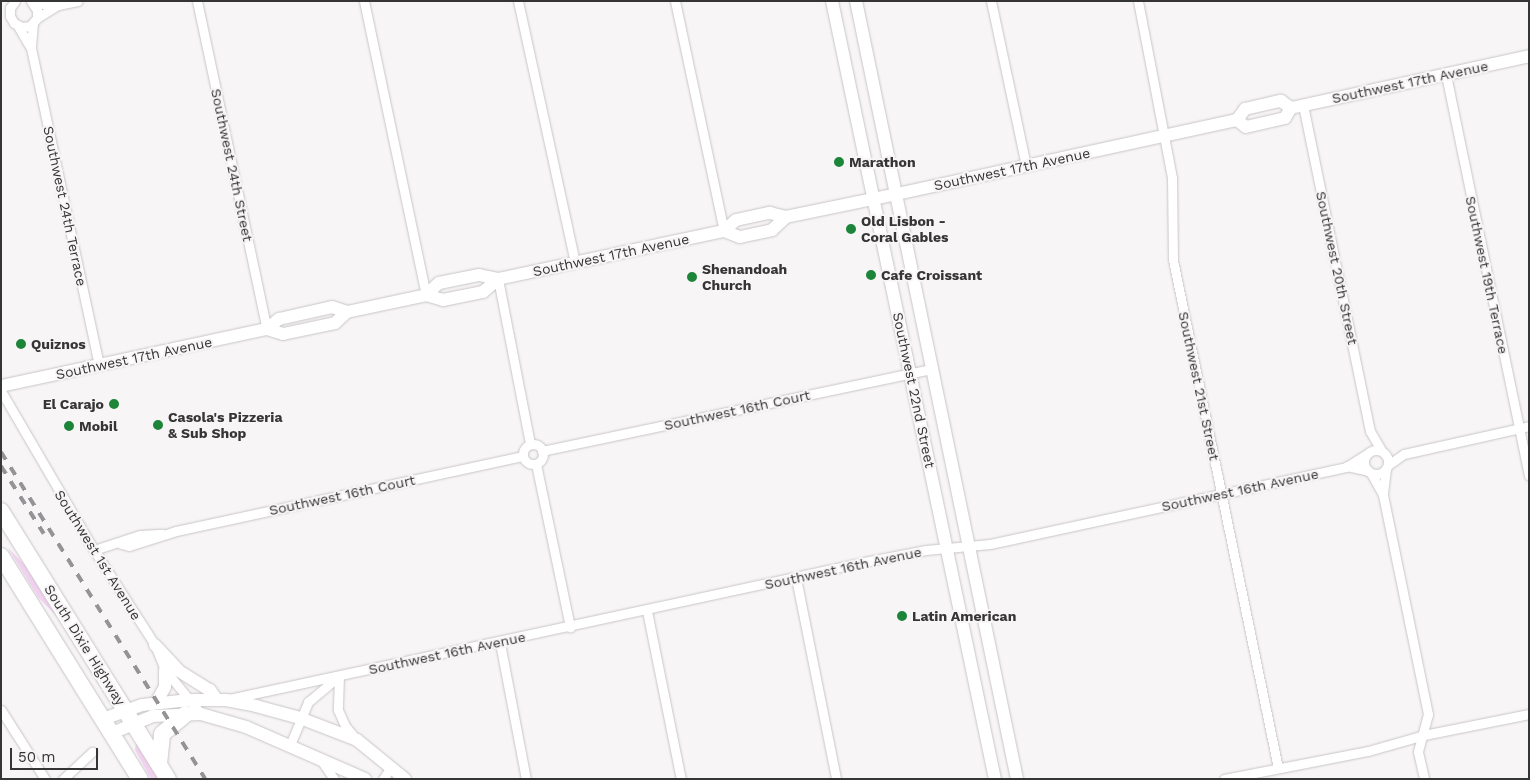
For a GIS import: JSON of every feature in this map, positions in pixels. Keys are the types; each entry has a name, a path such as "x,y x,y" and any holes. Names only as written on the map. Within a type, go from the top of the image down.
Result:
{"highway":[{"name":"South Dixie Highway","path":"1,511 168,779"},
{"name":"South Dixie Highway","path":"1,556 140,779"},
{"path":"159,764 162,734 192,709"}],"main road":[{"name":"Southwest 22nd Street","path":"832,1 875,198 995,779"},
{"name":"Southwest 22nd Street","path":"856,1 1017,779"},
{"name":"Southwest 17th Avenue","path":"1,386 267,329 279,319 332,307 347,312 426,295 439,283 480,275 498,279 575,263 724,231 736,220 770,213 786,217 1237,120 1245,109 1281,102 1297,107 1529,56"},
{"path":"155,645 179,671 210,690 222,700"},
{"path":"156,703 165,687 165,670"},
{"name":"Southwest 16th Avenue","path":"103,718 153,716 192,709 222,700 300,718"},
{"name":"Southwest 16th Avenue","path":"112,733 129,716 156,703 192,709 290,745"},
{"path":"300,718 357,740 405,779"},
{"path":"290,745 318,756 365,779"}],"street":[{"path":"1,23 16,25 35,21 58,6 78,1"},
{"name":"Southwest 24th Street","path":"197,1 267,329"},
{"path":"364,1 426,295"},
{"path":"518,1 575,263"},
{"path":"675,1 724,231"},
{"path":"991,1 1026,165"},
{"name":"Southwest 21st Street","path":"1138,1 1174,190 1173,260 1278,768"},
{"path":"32,2 58,6"},
{"name":"Southwest 24th Terrace","path":"30,47 35,21 32,2"},
{"path":"1,12 13,4"},
{"name":"Southwest 24th Terrace","path":"13,4 16,25 30,47 99,366"},
{"name":"Southwest 19th Terrace","path":"1446,75 1529,476"},
{"name":"Southwest 20th Street","path":"1297,107 1370,431 1382,451"},
{"path":"498,279 530,444 522,456 527,463 536,464"},
{"name":"Southwest 16th Court","path":"542,452 932,369"},
{"name":"Southwest 1st Avenue","path":"1,391 94,550 155,645 165,670 192,709"},
{"path":"1424,779 1418,752 1428,714 1383,495 1364,464 1366,454 1382,451 1404,454 1529,426"},
{"name":"Southwest 20th Street","path":"1366,454 1370,431"},
{"path":"530,444 539,446 542,452 542,458 536,464"},
{"path":"1382,451 1387,467 1383,495"},
{"name":"Southwest 16th Avenue","path":"222,700 646,611 873,560 970,546 1221,494 1347,466 1366,454"},
{"path":"1370,472 1379,474 1404,454"},
{"name":"Southwest 16th Court","path":"94,550 121,544 140,535 162,534 522,456"},
{"path":"536,464 570,627"},
{"name":"Southwest 16th Avenue","path":"1347,466 1370,472"},
{"path":"796,578 836,779"},
{"path":"646,611 681,779"},
{"path":"500,642 526,779"},
{"path":"339,676 338,710 345,726 357,740"},
{"name":"Southwest 16th Avenue","path":"290,745 300,718 312,696 339,676"},
{"path":"1,710 44,779"},
{"path":"1224,779 1368,751 1424,735 1529,714"},
{"path":"63,779 92,752"},
{"path":"318,756 334,779"},
{"path":"382,779 391,767"}],"shaded area":[{"path":"8,548 26,566 58,618 38,597"},
{"path":"136,743 159,779 151,779 135,750"}],"railway":[{"path":"1,452 205,779"},
{"path":"1,466 44,534"}],"place":[{"name":"Marathon","path":"839,162"},
{"name":"Old Lisbon - Coral Gables","path":"851,229"},
{"name":"Cafe Croissant","path":"871,275"},
{"name":"Shenandoah Church","path":"692,277"},
{"name":"Quiznos","path":"21,344"},
{"name":"El Carajo","path":"114,404"},
{"name":"Casola's Pizzeria & Sub Shop","path":"158,425"},
{"name":"Mobil","path":"69,426"},
{"name":"Latin American","path":"902,616"}]}
